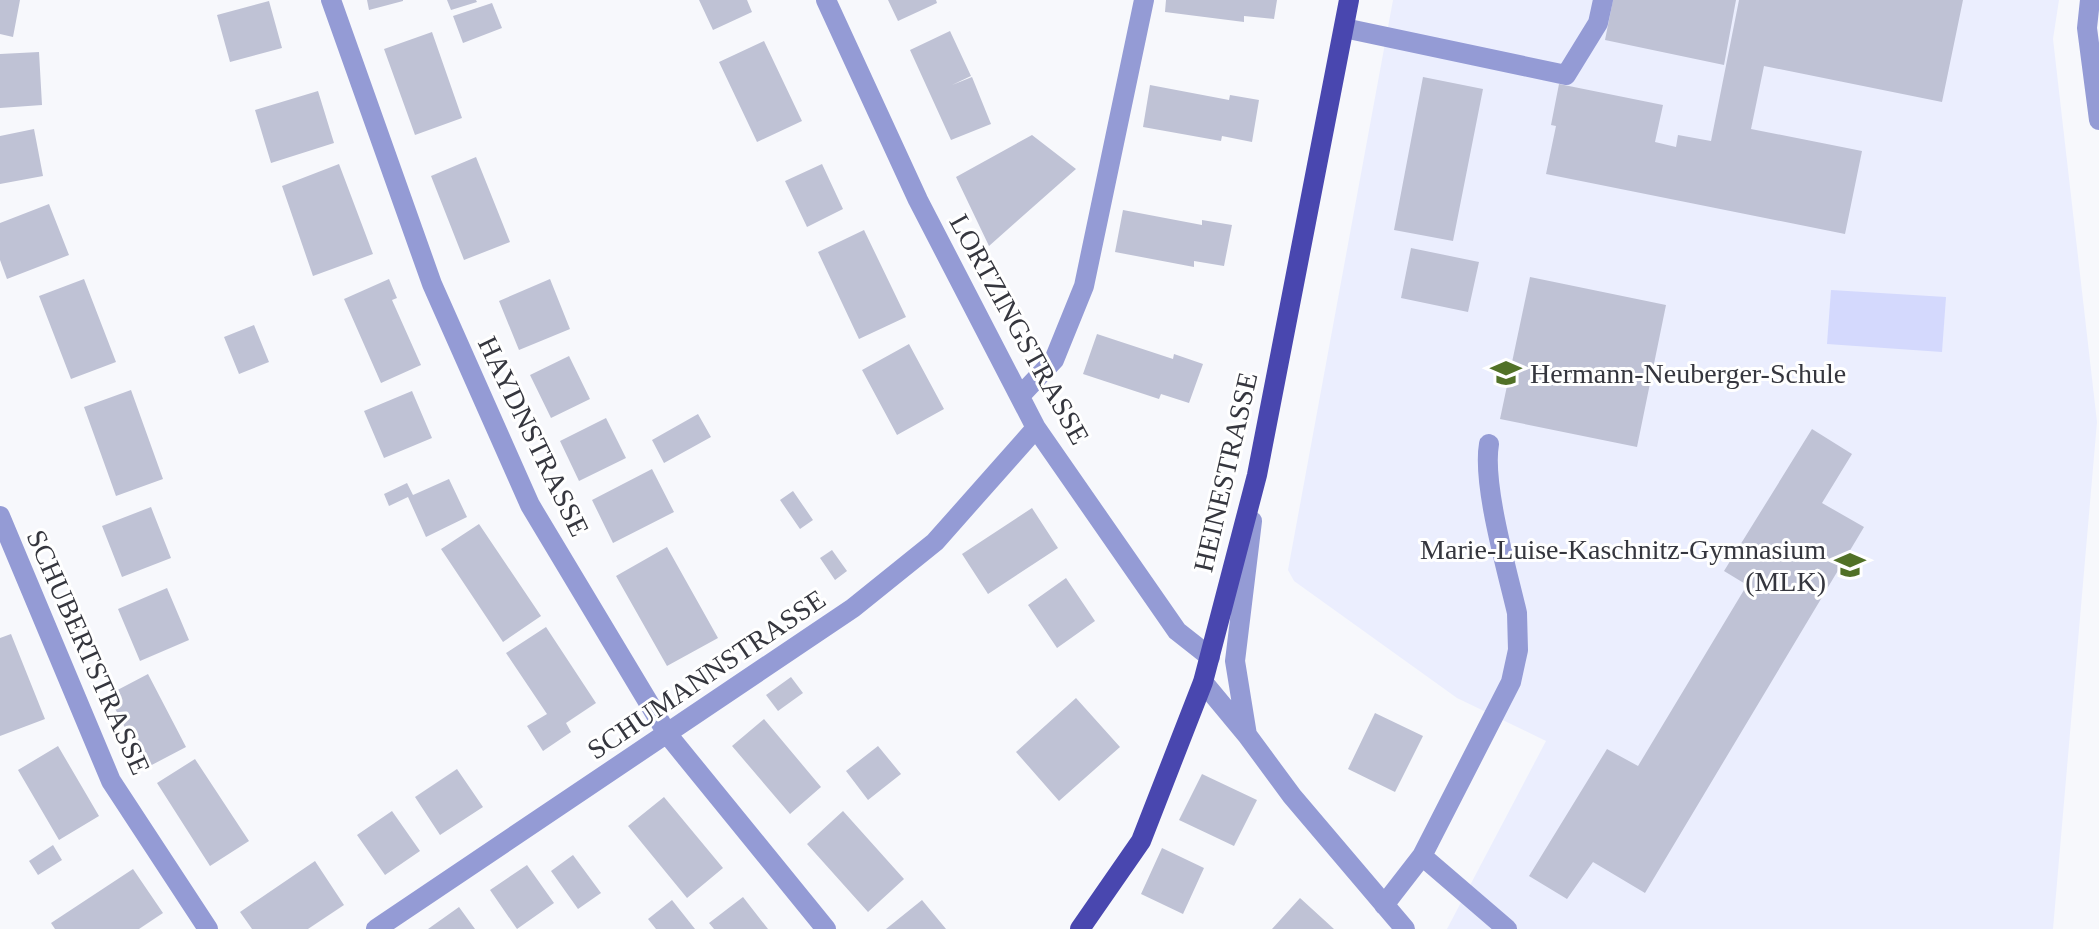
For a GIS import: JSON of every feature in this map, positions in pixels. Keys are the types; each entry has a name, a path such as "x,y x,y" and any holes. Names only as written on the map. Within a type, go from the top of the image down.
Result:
{"main road":[{"name":"HEINESTRASSE","path":"1080,929 1141,841 1203,682 1257,475 1349,0"}],"street":[{"name":"HAYDNSTRASSE","path":"331,0 432,284 530,505 668,735 826,929"},
{"name":"LORTZINGSTRASSE","path":"826,0 918,200 1036,428 1177,631 1210,657"},
{"path":"1021,395 1054,360 1084,286 1144,0"},
{"path":"1344,28 1566,75 1598,23 1603,0"},
{"path":"2090,0 2087,28 2099,120"},
{"name":"SCHUMANNSTRASSE","path":"376,929 853,608 935,542 1036,428"},
{"path":"1384,905 1422,856 1504,697 1516,664 1517,613 1490,485 1489,444"},
{"path":"1247,735 1235,661 1257,475"},
{"name":"SCHUBERTSTRASSE","path":"0,516 111,781 208,929"},
{"path":"1203,682 1292,796 1405,929"},
{"path":"1422,856 1507,929"}],"shaded area":[{"path":"1393,0 2059,0 2053,39 2097,422 2053,929 1447,929 1546,741 1457,698 1294,581 1288,570"},
{"path":"1831,290 1946,297 1942,352 1827,344"}],"building":[{"path":"0,0 20,0 13,37 0,34"},
{"path":"367,0 403,0 403,1 369,10"},
{"path":"447,0 476,0 477,2 451,10"},
{"path":"699,0 747,0 752,12 713,30"},
{"path":"888,0 936,0 937,3 898,21"},
{"path":"1166,0 1277,0 1274,19 1244,16 1244,22 1165,12"},
{"path":"1613,0 1736,0 1724,65 1605,40"},
{"path":"1739,0 1963,0 1942,102 1764,66 1751,129 1862,151 1845,234 1546,174 1556,126 1551,125 1559,84 1663,105 1655,142 1676,147 1678,135 1711,141"},
{"path":"269,1 282,48 230,62 217,15"},
{"path":"492,3 502,28 463,43 453,16"},
{"path":"950,31 971,76 952,85 972,77 991,124 951,140 910,50"},
{"path":"432,32 462,118 415,135 384,49"},
{"path":"764,41 802,121 757,142 719,62"},
{"path":"39,52 42,105 0,108 0,54"},
{"path":"1423,77 1483,89 1453,241 1394,230"},
{"path":"1150,85 1229,100 1230,95 1259,100 1252,142 1222,136 1221,141 1143,127"},
{"path":"318,91 334,143 271,163 255,110"},
{"path":"34,129 43,176 0,184 0,136"},
{"path":"1032,135 1076,169 989,246 956,177"},
{"path":"476,157 510,242 464,260 431,176"},
{"path":"339,164 373,254 313,276 282,186"},
{"path":"822,164 843,209 807,227 785,181"},
{"path":"49,204 69,255 7,279 0,260 0,223"},
{"path":"1123,210 1202,225 1202,220 1232,225 1224,266 1194,261 1194,267 1115,252"},
{"path":"864,230 906,317 859,339 818,252"},
{"path":"1411,248 1479,262 1468,312 1401,298"},
{"path":"1530,277 1666,305 1637,447 1500,419"},
{"path":"84,279 116,362 71,379 39,296"},
{"path":"389,279 397,298 392,300 421,365 381,383 344,299"},
{"path":"550,279 570,329 519,350 499,301"},
{"path":"254,325 269,362 239,374 224,337"},
{"path":"1097,334 1173,359 1174,354 1203,364 1189,403 1161,394 1159,399 1083,374"},
{"path":"909,344 944,409 897,435 862,370"},
{"path":"569,356 590,399 551,418 530,375"},
{"path":"131,390 163,479 116,496 84,407"},
{"path":"412,391 432,438 384,458 364,411"},
{"path":"698,414 711,437 664,463 652,440"},
{"path":"606,418 626,458 579,481 560,441"},
{"path":"1812,429 1852,454 1822,503 1864,527 1645,893 1593,862 1567,899 1529,876 1607,749 1638,766 1747,585 1724,571"},
{"path":"652,469 674,512 613,543 592,500"},
{"path":"449,479 467,517 426,537 408,497 389,506 384,494 407,483 413,495"},
{"path":"793,491 813,520 800,529 780,500"},
{"path":"151,507 171,558 122,577 102,526"},
{"path":"1032,508 1058,548 988,594 962,554"},
{"path":"479,524 541,616 503,642 441,549"},
{"path":"667,547 718,638 667,666 616,576"},
{"path":"832,550 847,571 835,580 820,558"},
{"path":"1066,578 1095,621 1057,648 1028,605"},
{"path":"167,588 189,640 140,661 118,609"},
{"path":"546,627 596,703 566,723 571,732 543,751 527,726 547,714 506,653"},
{"path":"11,634 45,719 0,736 0,638"},
{"path":"148,674 186,747 146,768 108,695"},
{"path":"791,677 803,693 778,711 766,695"},
{"path":"1076,698 1120,747 1059,801 1016,752"},
{"path":"1375,713 1423,736 1395,792 1348,769"},
{"path":"764,719 821,787 790,814 732,746"},
{"path":"58,746 99,816 59,840 18,770"},
{"path":"878,746 901,774 868,800 846,771"},
{"path":"195,759 249,841 210,866 157,783"},
{"path":"457,769 483,807 440,835 415,797"},
{"path":"1202,774 1257,800 1234,846 1179,820"},
{"path":"664,797 723,868 687,898 628,826"},
{"path":"392,811 420,851 385,875 357,835"},
{"path":"843,811 904,879 868,912 807,844"},
{"path":"53,845 62,860 38,875 29,861"},
{"path":"1162,848 1204,868 1183,914 1141,894"},
{"path":"573,855 601,893 578,909 551,871"},
{"path":"315,861 344,905 308,929 252,929 240,912"},
{"path":"527,865 554,903 517,929 490,890"},
{"path":"133,869 163,913 139,929 55,929 51,923"},
{"path":"743,897 768,929 714,929 709,923"},
{"path":"1300,898 1334,929 1272,929"},
{"path":"672,900 695,929 656,929 648,919"},
{"path":"922,900 946,929 886,929"},
{"path":"459,907 475,929 428,929"}],"place":[{"name":"Hermann-Neuberger-Schule","path":"1506,373"},
{"name":"Marie-Luise-Kaschnitz-Gymnasium (MLK)","path":"1850,565"}]}
